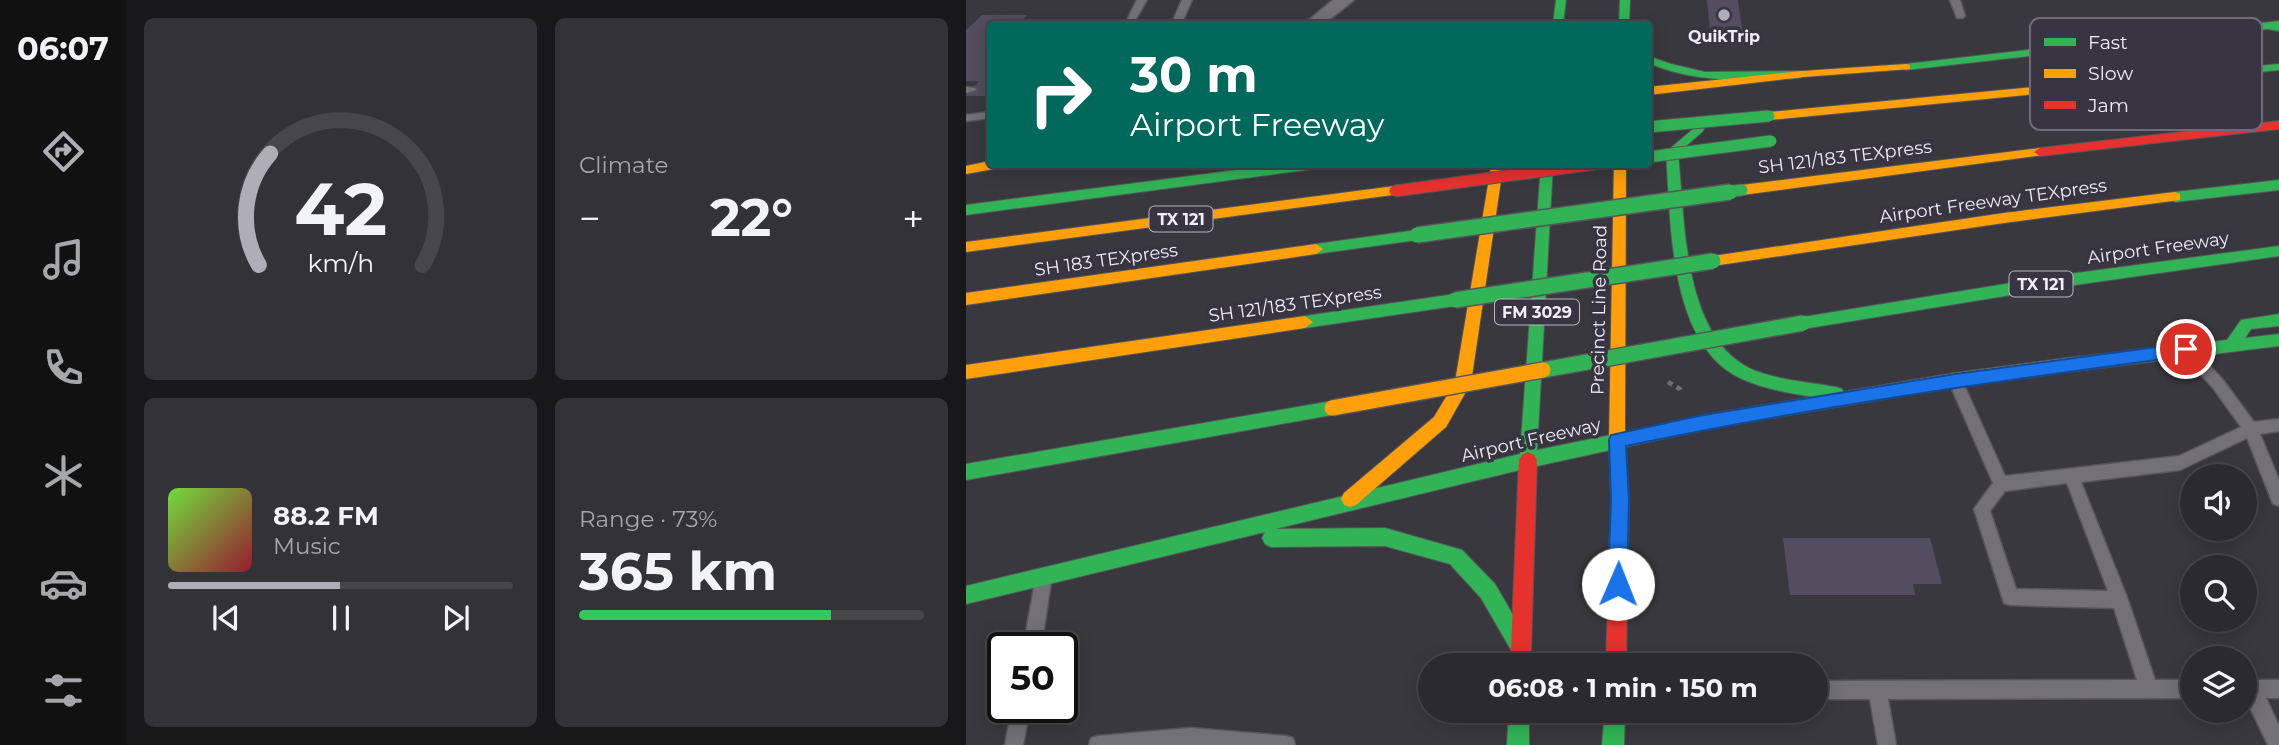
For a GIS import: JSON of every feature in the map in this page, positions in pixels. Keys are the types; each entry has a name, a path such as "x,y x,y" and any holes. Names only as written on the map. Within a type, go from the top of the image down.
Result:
{"main road":[{"path":"1559,21 1561,0"},
{"path":"1624,21 1625,0"},
{"path":"1652,61 1702,77 1895,69 2030,54"},
{"path":"1838,88 1878,79 1895,69"},
{"path":"1652,91 1803,74"},
{"path":"1652,127 2030,91"},
{"path":"1798,97 1717,116 1693,132 1672,152 1687,289 1699,329 1716,354 1745,374 1855,398"},
{"name":"SH 121/183 TEXpress","path":"1417,235 1742,190 2233,130"},
{"path":"1652,157 1778,140"},
{"path":"966,164 987,162"},
{"path":"966,170 987,166"},
{"path":"966,210 1290,168"},
{"path":"1343,505 1440,422 1462,383 1497,168"},
{"name":"FM 3029","path":"1528,460 1547,168"},
{"name":"TX 121","path":"966,247 1565,168"},
{"name":"Precinct Line Road","path":"1616,653 1620,499 1617,440 1620,168"},
{"name":"Airport Freeway TEXpress","path":"1713,261 2004,218 2279,185"},
{"name":"SH 183 TEXpress","path":"969,298 1417,235"},
{"name":"Airport Freeway","path":"966,472 1803,323 2054,282 2279,251"},
{"name":"SH 121/183 TEXpress","path":"966,372 1713,261"},
{"path":"2233,344 2246,324 2279,320"},
{"name":"Airport Freeway","path":"966,595 1528,460 1698,424 1955,380 2186,349 2279,340"},
{"path":"1521,653 1528,460"},
{"path":"1202,539 1385,537 1452,555 1488,591 1521,648"},
{"path":"1517,745 1518,723"},
{"path":"1614,745 1615,723"}],"street":[{"path":"1316,21 1345,0"}],"lane":[{"path":"1131,21 1142,0"},
{"path":"1179,21 1187,0"},
{"path":"1955,0 1960,16"},
{"path":"966,118 987,116"},
{"path":"2186,349 2218,384 2251,429 2279,499"},
{"path":"1955,380 2001,484"},
{"path":"2120,600 2010,597 1982,509 2001,484 2180,463 2251,429 2279,425"},
{"path":"2071,475 2120,600 2149,689"},
{"path":"1035,632 1044,577"},
{"path":"1828,690 2180,689"},
{"path":"2257,689 2279,689"},
{"path":"1877,690 1887,745"},
{"path":"2257,704 2278,745"},
{"path":"1014,745 1018,723"},
{"path":"1098,745 1190,737 1286,745"}],"building":[{"name":"QuikTrip","path":"1707,0 1738,0 1742,30 1710,30"},
{"path":"982,15 1027,15 1024,19 1060,19 987,21 987,96 966,96 979,81 966,81 966,30"},
{"path":"1783,538 1930,538 1942,584 1913,584 1915,595 1790,595"}],"traffic: fast":[{"path":"1558,21 1561,0"},
{"path":"1624,21 1625,0"},
{"path":"2262,26 2279,24"},
{"path":"2265,25 2279,28"},
{"path":"1906,67 2030,53"},
{"path":"1652,61 1685,72 1724,77 1803,74"},
{"path":"2262,69 2279,67"},
{"path":"1652,127 1769,116"},
{"path":"1698,129 1672,152 1680,243 1686,277 1694,309 1706,338 1724,360 1747,374 1836,394"},
{"path":"1652,156 1771,141"},
{"path":"966,210 1290,168"},
{"path":"1528,460 1547,168"},
{"path":"2175,197 2279,185"},
{"path":"1417,235 1742,190"},
{"path":"1316,249 1417,235"},
{"path":"1803,323 2054,282 2279,251"},
{"path":"1455,300 1713,261"},
{"path":"1305,322 1455,300"},
{"path":"2233,344 2246,324 2279,320"},
{"path":"1543,370 1803,323"},
{"path":"2067,365 2279,340"},
{"path":"966,472 1332,408"},
{"path":"966,595 1528,460 1729,418"},
{"path":"1271,538 1385,537 1455,556 1488,591 1521,648"},
{"path":"1518,745 1519,723"},
{"path":"1613,745 1614,723"}],"traffic: slow":[{"path":"1652,91 1803,74 1906,67"},
{"path":"1769,116 2030,91"},
{"path":"1742,190 2040,152"},
{"path":"966,170 987,166"},
{"path":"1350,499 1440,422 1463,383 1497,168"},
{"path":"1617,440 1620,168"},
{"path":"966,247 1395,191"},
{"path":"1713,261 2004,218 2175,197"},
{"path":"966,299 1316,249"},
{"path":"966,372 1305,322"},
{"path":"1729,418 1955,380 2067,365"},
{"path":"1332,408 1543,370"}],"traffic: jam":[{"path":"2262,127 2279,125"},
{"path":"2040,152 2235,130"},
{"path":"1395,191 1565,168"},
{"path":"1616,653 1620,499 1617,440"},
{"path":"1521,650 1528,460"}],"place":[{"name":"QuikTrip","path":"1724,15"}],"route":[{"path":"1618,584 1620,499 1617,440 1955,380 2186,349"}]}
